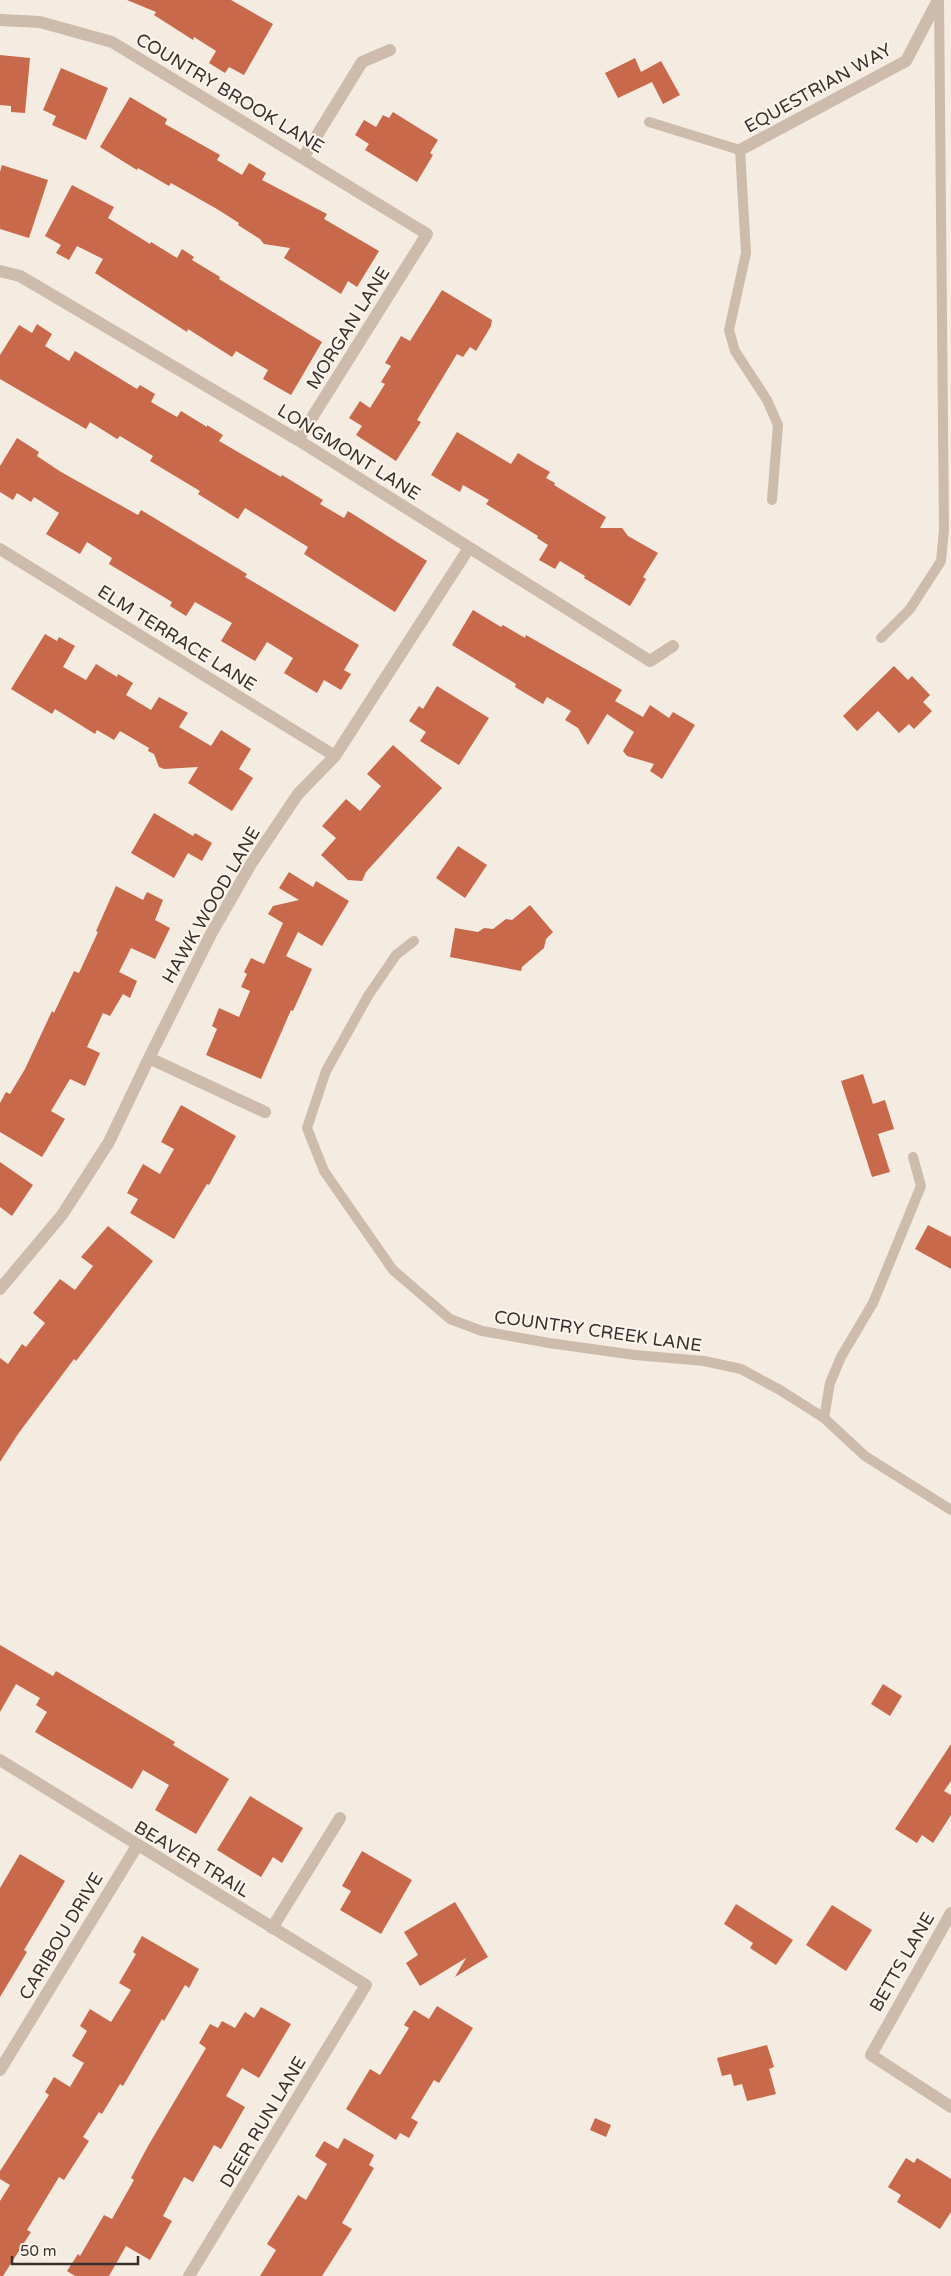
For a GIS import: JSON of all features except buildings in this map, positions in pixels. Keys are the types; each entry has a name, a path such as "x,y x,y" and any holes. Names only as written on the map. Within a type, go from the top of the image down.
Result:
{"street":[{"name":"EQUESTRIAN WAY","path":"740,150 906,61 938,0"},
{"name":"COUNTRY BROOK LANE","path":"0,20 40,22 112,42 427,234"},
{"path":"303,158 362,62 390,50"},
{"name":"MORGAN LANE","path":"298,440 427,234"},
{"name":"LONGMONT LANE","path":"0,271 20,276 298,440 650,661 673,646"},
{"name":"HAWK WOOD LANE","path":"0,1289 62,1215 109,1142 211,934 251,864 298,794 335,756 469,548"},
{"name":"ELM TERRACE LANE","path":"0,549 335,756"},
{"path":"149,1058 265,1112"},
{"name":"BEAVER TRAIL","path":"0,1760 137,1846 366,1985"},
{"path":"272,1928 340,1818"},
{"name":"CARIBOU DRIVE","path":"0,2070 137,1846"},
{"name":"BETTS LANE","path":"951,1913 883,2030 871,2055 951,2107"},
{"name":"DEER RUN LANE","path":"189,2276 366,1985"}],"lane":[{"path":"881,638 910,609 941,561 944,530 938,0"},
{"path":"649,122 740,150 746,253 729,330 734,352 767,400 778,425 772,500"},
{"name":"COUNTRY CREEK LANE","path":"414,941 396,955 368,996 326,1071 307,1128 324,1171 393,1270 450,1319 482,1331 558,1344 740,1368 780,1390 824,1418 865,1456 951,1510"},
{"path":"824,1418 830,1383 841,1357 873,1303 921,1186 912,1157"}]}
